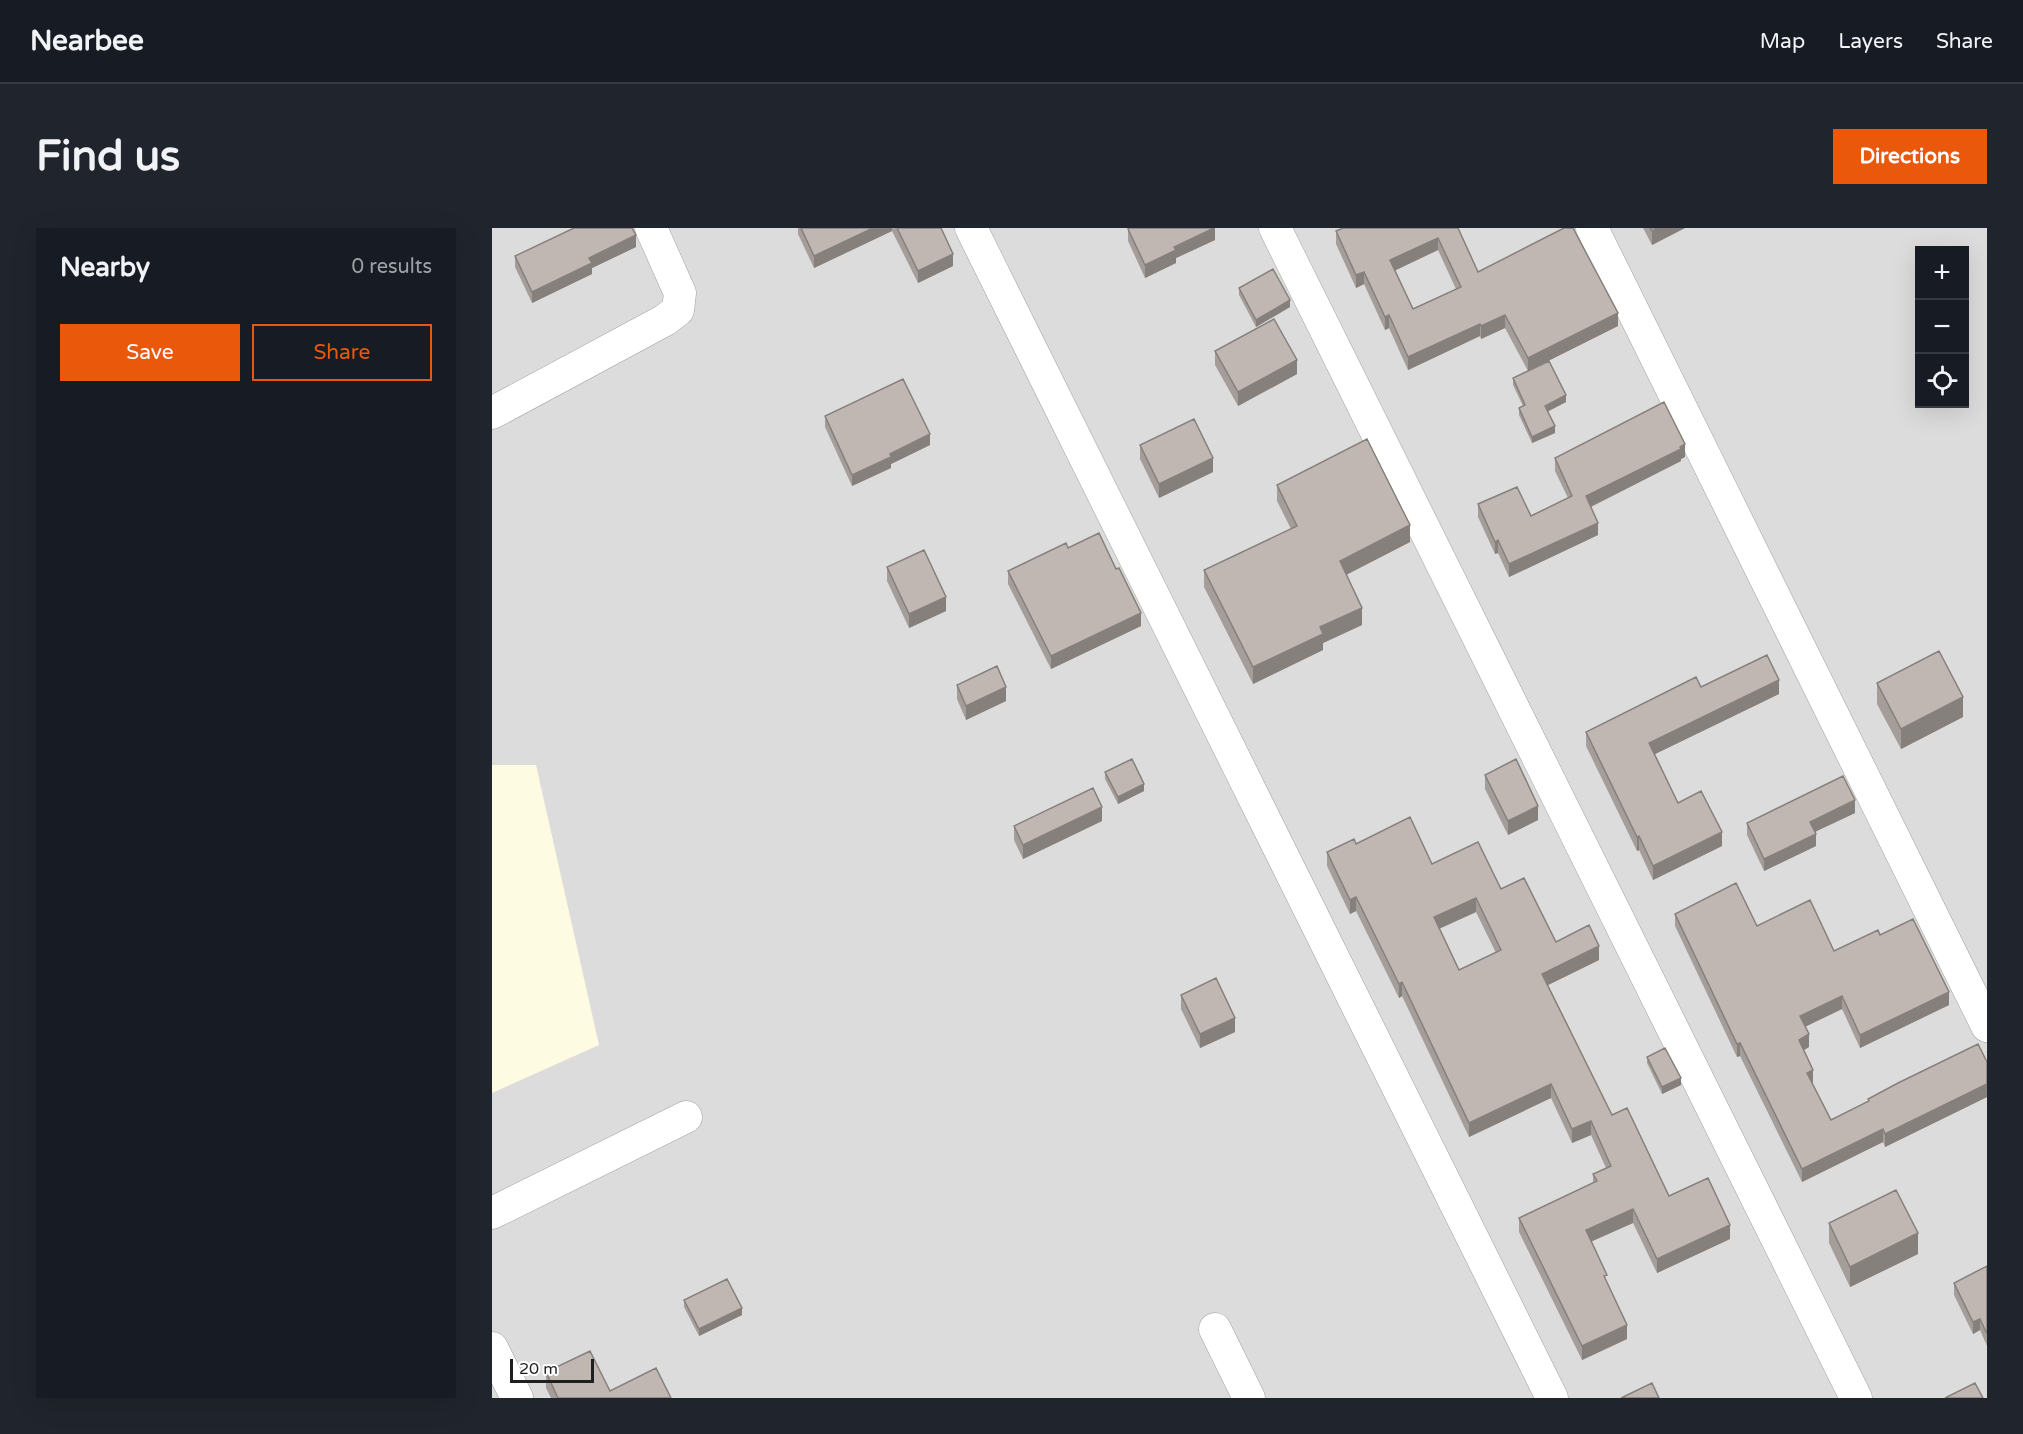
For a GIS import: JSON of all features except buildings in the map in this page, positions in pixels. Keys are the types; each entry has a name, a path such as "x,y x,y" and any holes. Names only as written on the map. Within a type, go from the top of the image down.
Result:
{"street":[{"path":"492,412 665,320 678,309 680,293 651,228"},
{"path":"971,228 1552,1398"},
{"path":"1275,228 1856,1398"},
{"path":"1592,228 1987,1026"},
{"path":"492,1213 686,1116"},
{"path":"1215,1329 1249,1398"},
{"path":"492,1348 517,1398"}],"shaded area":[{"path":"492,228 1987,228 1987,1398 492,1398"},
{"path":"492,765 536,765 599,1045 492,1093"}]}
